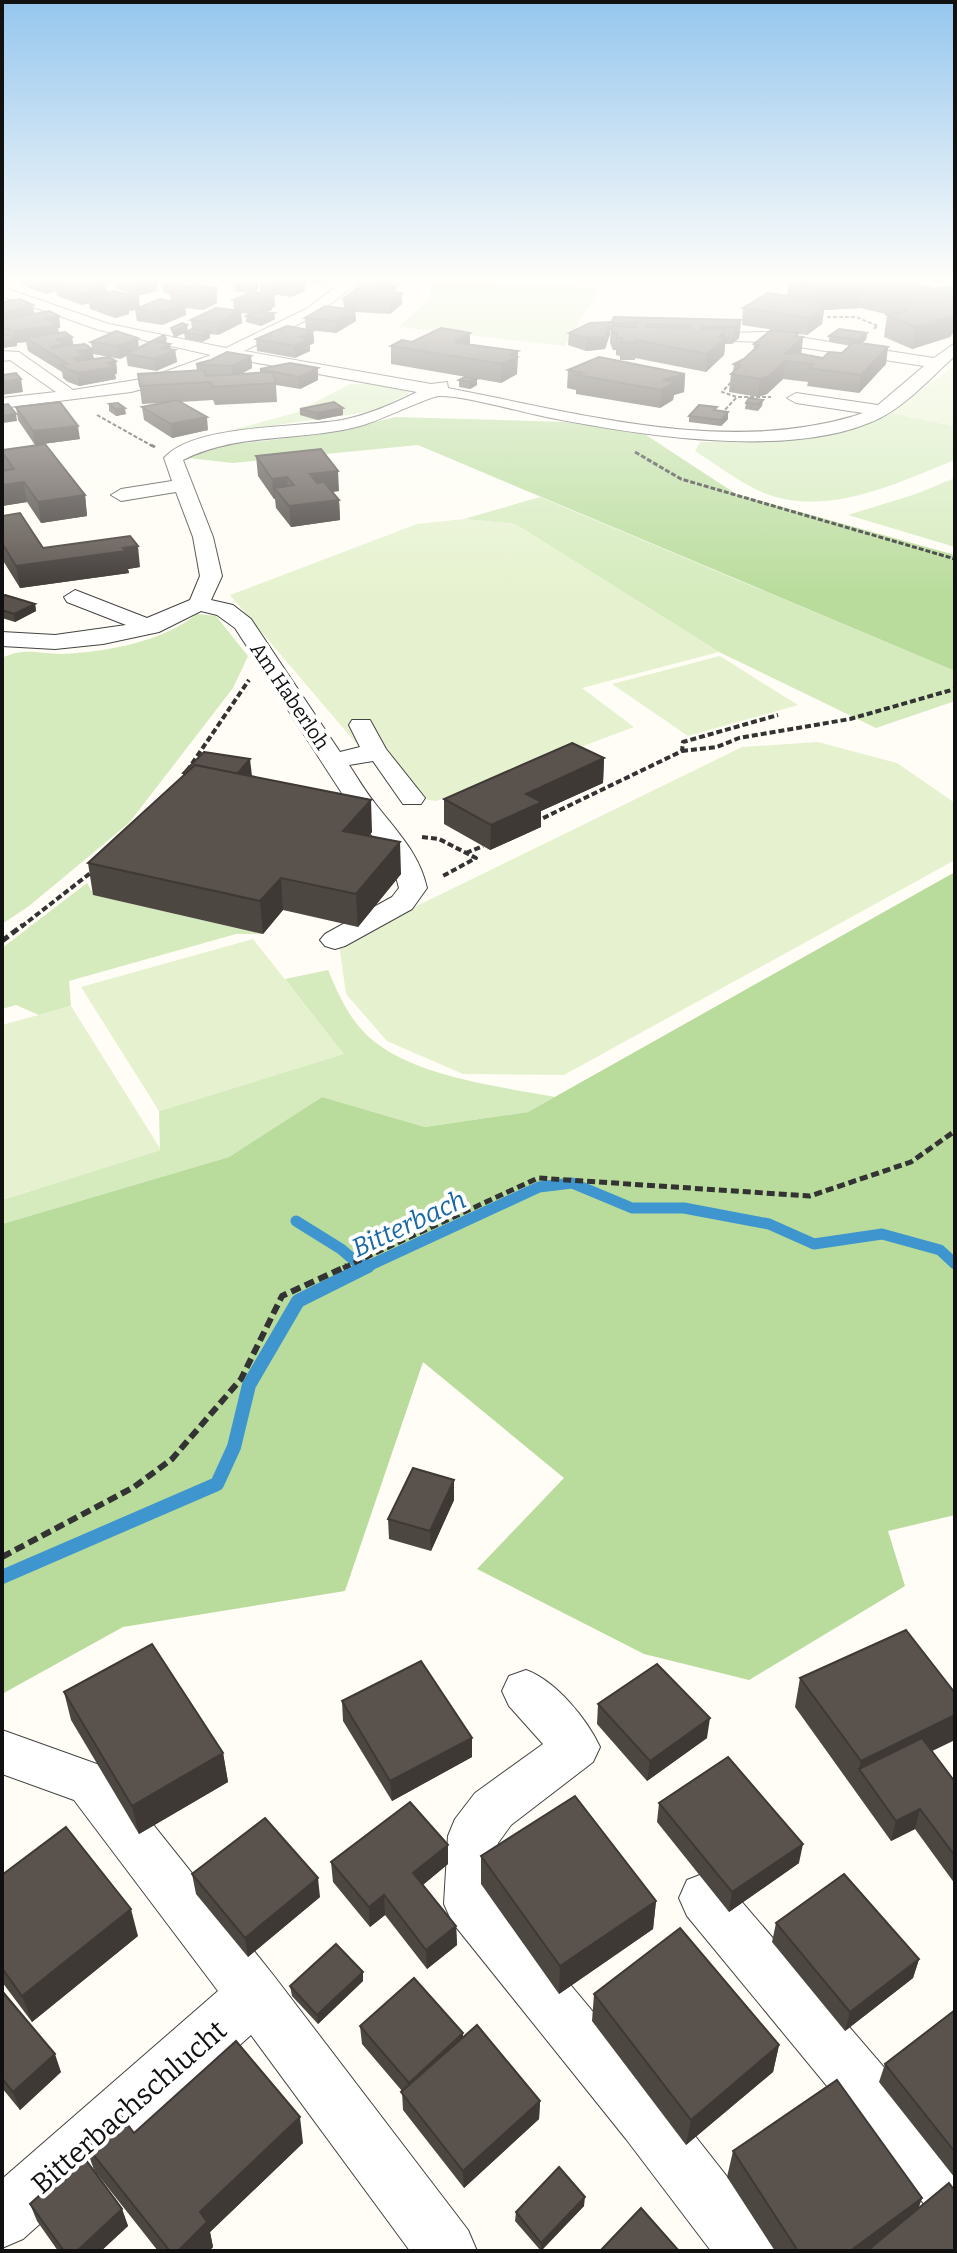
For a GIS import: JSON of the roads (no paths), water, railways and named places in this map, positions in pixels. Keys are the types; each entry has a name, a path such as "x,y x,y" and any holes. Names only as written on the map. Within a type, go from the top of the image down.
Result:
{"street":[{"path":"55,384 65,391 65,396"},
{"path":"2,403 141,384"},
{"path":"2,639 58,643 98,639 151,627 199,604 211,576 203,537 173,458 190,447 214,440 345,424 397,410 446,384"},
{"path":"434,390 662,430 764,435 841,425 883,409 912,384"},
{"path":"796,398 883,409"},
{"path":"121,495 182,485"},
{"path":"75,597 151,627"},
{"name":"Am Haberloh","path":"199,604 225,610 243,624 365,809 389,833 410,873 413,888 402,903 335,940"},
{"path":"361,725 376,753 384,757 412,798"},
{"path":"334,761 376,753"},
{"path":"526,1691 576,1747 493,1809 473,1836 470,1904 646,2119 748,2251"},
{"path":"2,1752 91,1784 255,1995 447,2251"},
{"path":"705,1898 955,2195"},
{"name":"Bitterbachschlucht","path":"2,2218 255,1995"}],"waterway":[{"name":"Bitterbach","path":"364,1268 539,1187 572,1183 632,1208 684,1208 769,1224 814,1244 882,1234 940,1250 955,1264"},
{"path":"296,1221 341,1249 363,1268 361,1266"},
{"name":"Bitterbach","path":"364,1268 368,1266"},
{"name":"Bitterbach","path":"2,1577 217,1484 234,1447 249,1385 298,1301 364,1268"}]}
